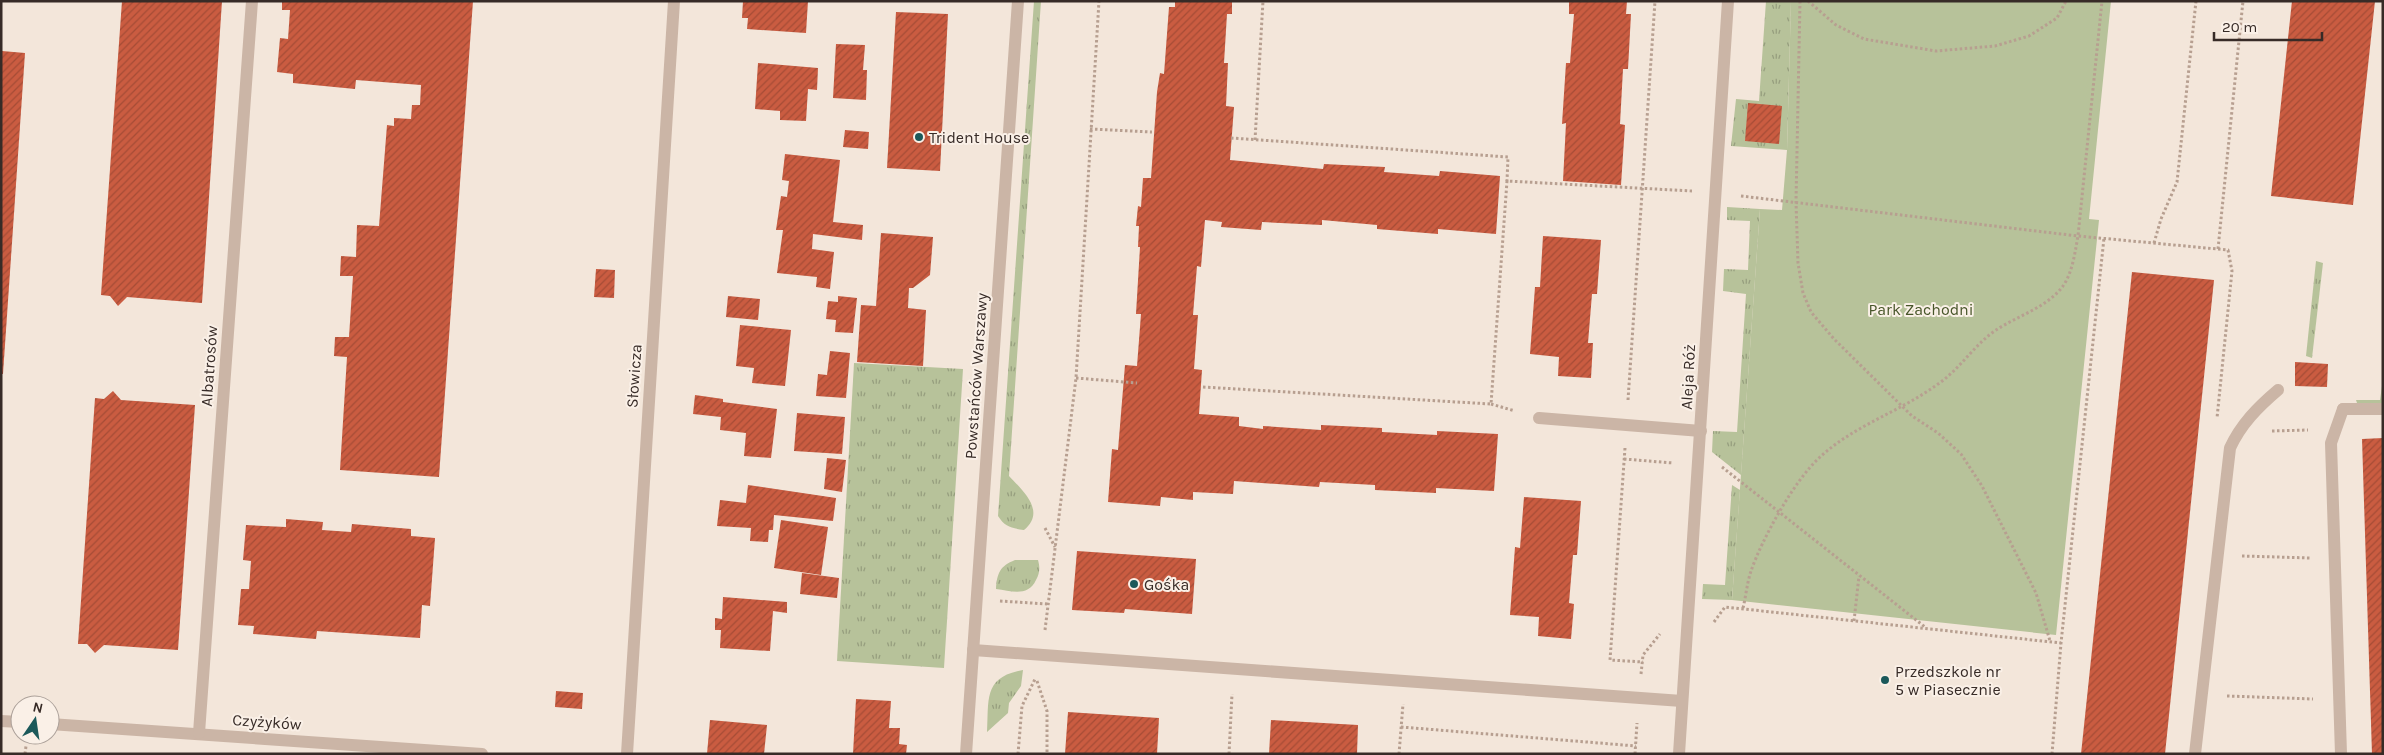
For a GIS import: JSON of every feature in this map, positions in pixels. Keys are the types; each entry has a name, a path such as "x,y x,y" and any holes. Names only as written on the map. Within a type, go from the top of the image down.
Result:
{"street":[{"name":"Albatrosów","path":"198,733 252,1"},
{"name":"Słowicza","path":"627,754 674,1"},
{"name":"Powstańców Warszawy","path":"966,754 1018,1"},
{"name":"Aleja Róż","path":"1679,754 1728,1"},
{"path":"2195,754 2216,556 2230,448 2237,432 2278,390"},
{"path":"2341,754 2331,444 2343,409 2383,410"},
{"path":"1539,418 1701,431"},
{"path":"973,650 1682,701"},
{"name":"Czyżyków","path":"60,725 482,754"}],"path":[{"path":"1044,637 1076,378 1099,1"},
{"path":"1255,140 1263,1"},
{"path":"1643,662 1610,660 1655,1"},
{"path":"1800,1 1796,202 1798,263 1803,293 1811,312 1902,406 1912,416 1938,433 1960,454 1982,486 2036,593 2050,641"},
{"path":"1808,1 1836,25 1864,39 1936,51 1995,46 2029,36 2057,18 2066,1"},
{"path":"1743,608 1751,571 1780,513 1804,474 1833,445 1853,431 1902,406 1948,377 1983,340 2046,301 2064,285 2073,264 2078,236 2102,1"},
{"path":"2154,243 2161,219 2177,182 2196,1"},
{"path":"2218,249 2243,1"},
{"path":"1090,129 1152,132"},
{"path":"1203,387 1491,404 1508,156 1231,138"},
{"path":"1507,181 1715,193 2078,236 2228,250 2232,271 2217,421"},
{"path":"2052,754 2061,642 2104,238"},
{"path":"1076,378 1137,382"},
{"path":"1624,460 1721,467 1925,628"},
{"path":"1046,528 1056,548"},
{"path":"2216,556 2335,559"},
{"path":"1854,620 1859,575"},
{"path":"1725,607 2061,642"},
{"path":"1229,754 1234,669"},
{"path":"1018,754 1022,706 1036,678 1047,711 1046,754"},
{"path":"1399,754 1403,681"},
{"path":"2200,696 2340,700"},
{"path":"1401,727 1636,746 1635,754"}],"green space":[{"path":"1034,1 1041,1 1009,476 1026,494 1033,508 1033,516 1024,530 1015,529 1003,523 998,516"},
{"path":"1766,1 1791,1 1787,150 1731,146 1736,99 1759,101"},
{"name":"Park Zachodni","path":"1791,1 2111,1 2089,219 2099,220 2056,635 1732,600 1760,209 1782,210 1787,150"},
{"path":"1727,207 1760,209 1741,475 1712,452 1713,431 1737,432 1746,294 1723,291 1724,269 1748,270 1750,221 1727,220"},
{"path":"2316,261 2323,263 2312,358 2306,356"},
{"path":"854,363 963,369 944,668 837,661"},
{"path":"2383,379 2383,403 2357,403 2356,400 2380,400"},
{"path":"1732,485 1740,490 1732,600 1702,599 1703,584 1725,585"},
{"path":"1015,560 1038,560 1039,572 1033,585 1029,589 1019,592 996,589 1000,571"},
{"path":"1023,670 1021,686 1009,703 1008,713 987,732 989,700 995,684 1010,673"}],"building":[{"path":"122,1 222,1 202,303 127,297 118,306 110,296 101,295"},
{"path":"282,1 473,1 439,477 340,470 347,357 334,356 335,337 349,337 353,276 340,276 341,256 356,257 357,225 379,226 387,125 394,126 394,118 411,119 412,105 420,105 421,85 356,80 355,89 293,83 293,74 277,72 280,38 288,39 290,10 282,10"},
{"path":"743,1 808,1 806,33 747,29 748,18 742,18"},
{"path":"1175,1 1232,1 1232,14 1227,14 1224,63 1228,63 1226,106 1234,107 1230,160 1323,169 1324,164 1385,167 1384,172 1439,176 1440,171 1500,176 1496,234 1438,229 1438,234 1377,229 1377,225 1322,220 1322,225 1262,222 1261,230 1221,227 1222,222 1205,220 1201,267 1197,266 1193,315 1198,315 1194,369 1202,370 1199,414 1239,417 1239,426 1263,429 1263,426 1321,430 1321,425 1382,428 1382,432 1437,435 1437,431 1498,434 1494,491 1436,488 1436,493 1375,490 1375,485 1320,482 1319,487 1234,481 1233,494 1193,492 1193,500 1161,497 1160,506 1108,502 1112,449 1118,450 1125,365 1137,366 1141,314 1136,314 1140,247 1138,247 1139,226 1136,226 1138,206 1141,207 1143,178 1151,178 1157,92 1160,73 1164,74 1169,7 1175,7"},
{"path":"1569,1 1627,1 1626,14 1631,14 1628,69 1623,69 1620,124 1625,125 1621,185 1563,181 1566,123 1562,124 1566,63 1570,63 1574,14 1569,14"},
{"path":"2292,1 2375,1 2353,205 2271,196"},
{"path":"896,12 948,14 940,171 887,168"},
{"path":"836,44 865,45 863,70 867,70 866,100 833,98"},
{"path":"2,51 25,53 3,374 1,374"},
{"path":"758,63 818,68 817,90 808,89 806,121 780,120 780,111 755,109"},
{"path":"1748,103 1782,106 1779,144 1745,141"},
{"path":"845,130 869,132 868,149 843,147"},
{"path":"785,154 840,160 833,222 863,225 862,240 813,234 812,249 834,252 830,289 816,287 817,277 777,273 783,230 776,230 781,196 787,197 789,181 782,180"},
{"path":"881,233 933,237 930,275 913,288 909,288 908,308 926,310 923,366 857,362 861,305 876,306"},
{"path":"1543,236 1601,240 1597,294 1592,294 1588,343 1593,343 1591,378 1558,376 1559,357 1530,354 1535,287 1540,287"},
{"path":"596,269 615,270 614,298 594,297"},
{"path":"2132,272 2214,280 2165,754 2081,754"},
{"path":"728,296 760,299 758,320 726,317"},
{"path":"838,296 857,298 853,333 835,332 836,320 826,319 828,301 838,302"},
{"path":"740,325 791,330 785,386 752,383 754,368 736,366"},
{"path":"830,351 850,353 846,398 816,396 818,374 827,375"},
{"path":"2295,362 2328,364 2327,387 2295,386"},
{"path":"113,391 121,400 195,405 178,650 104,645 95,653 87,644 78,644 95,398 104,399"},
{"path":"695,395 723,399 723,402 777,409 771,458 744,456 746,433 720,430 721,417 693,414"},
{"path":"797,413 845,417 842,454 794,451"},
{"path":"2383,438 2383,754 2372,754 2362,439"},
{"path":"827,458 846,460 842,492 824,489"},
{"path":"748,485 836,498 833,521 774,515 773,530 769,530 768,542 750,541 751,528 717,526 720,500 746,503"},
{"path":"1524,497 1581,501 1577,555 1573,555 1569,603 1574,604 1571,639 1538,636 1539,617 1510,615 1515,547 1520,548"},
{"path":"286,519 323,522 322,530 351,532 352,524 411,529 411,536 435,538 430,606 422,605 420,638 317,631 316,639 253,634 254,626 238,625 241,589 249,589 251,561 243,560 246,525 286,527"},
{"path":"781,520 828,527 821,575 774,568"},
{"name":"Gośka","path":"1077,551 1196,559 1192,614 1125,609 1124,613 1072,610"},
{"path":"802,573 839,578 837,598 800,594"},
{"path":"723,597 787,602 787,613 773,611 770,651 720,648 721,630 715,630 715,618 722,619"},
{"path":"556,691 583,693 582,709 555,707"},
{"path":"856,699 891,701 889,728 900,728 899,744 907,745 906,754 853,754"},
{"path":"1068,712 1159,718 1157,754 1065,754"},
{"path":"710,720 767,725 764,754 707,754"},
{"path":"1271,720 1358,725 1357,754 1269,754"}],"place":[{"name":"Trident House","path":"919,137"},
{"name":"Gośka","path":"1134,584"},
{"name":"Przedszkole nr 5 w Piasecznie","path":"1885,680"}]}
